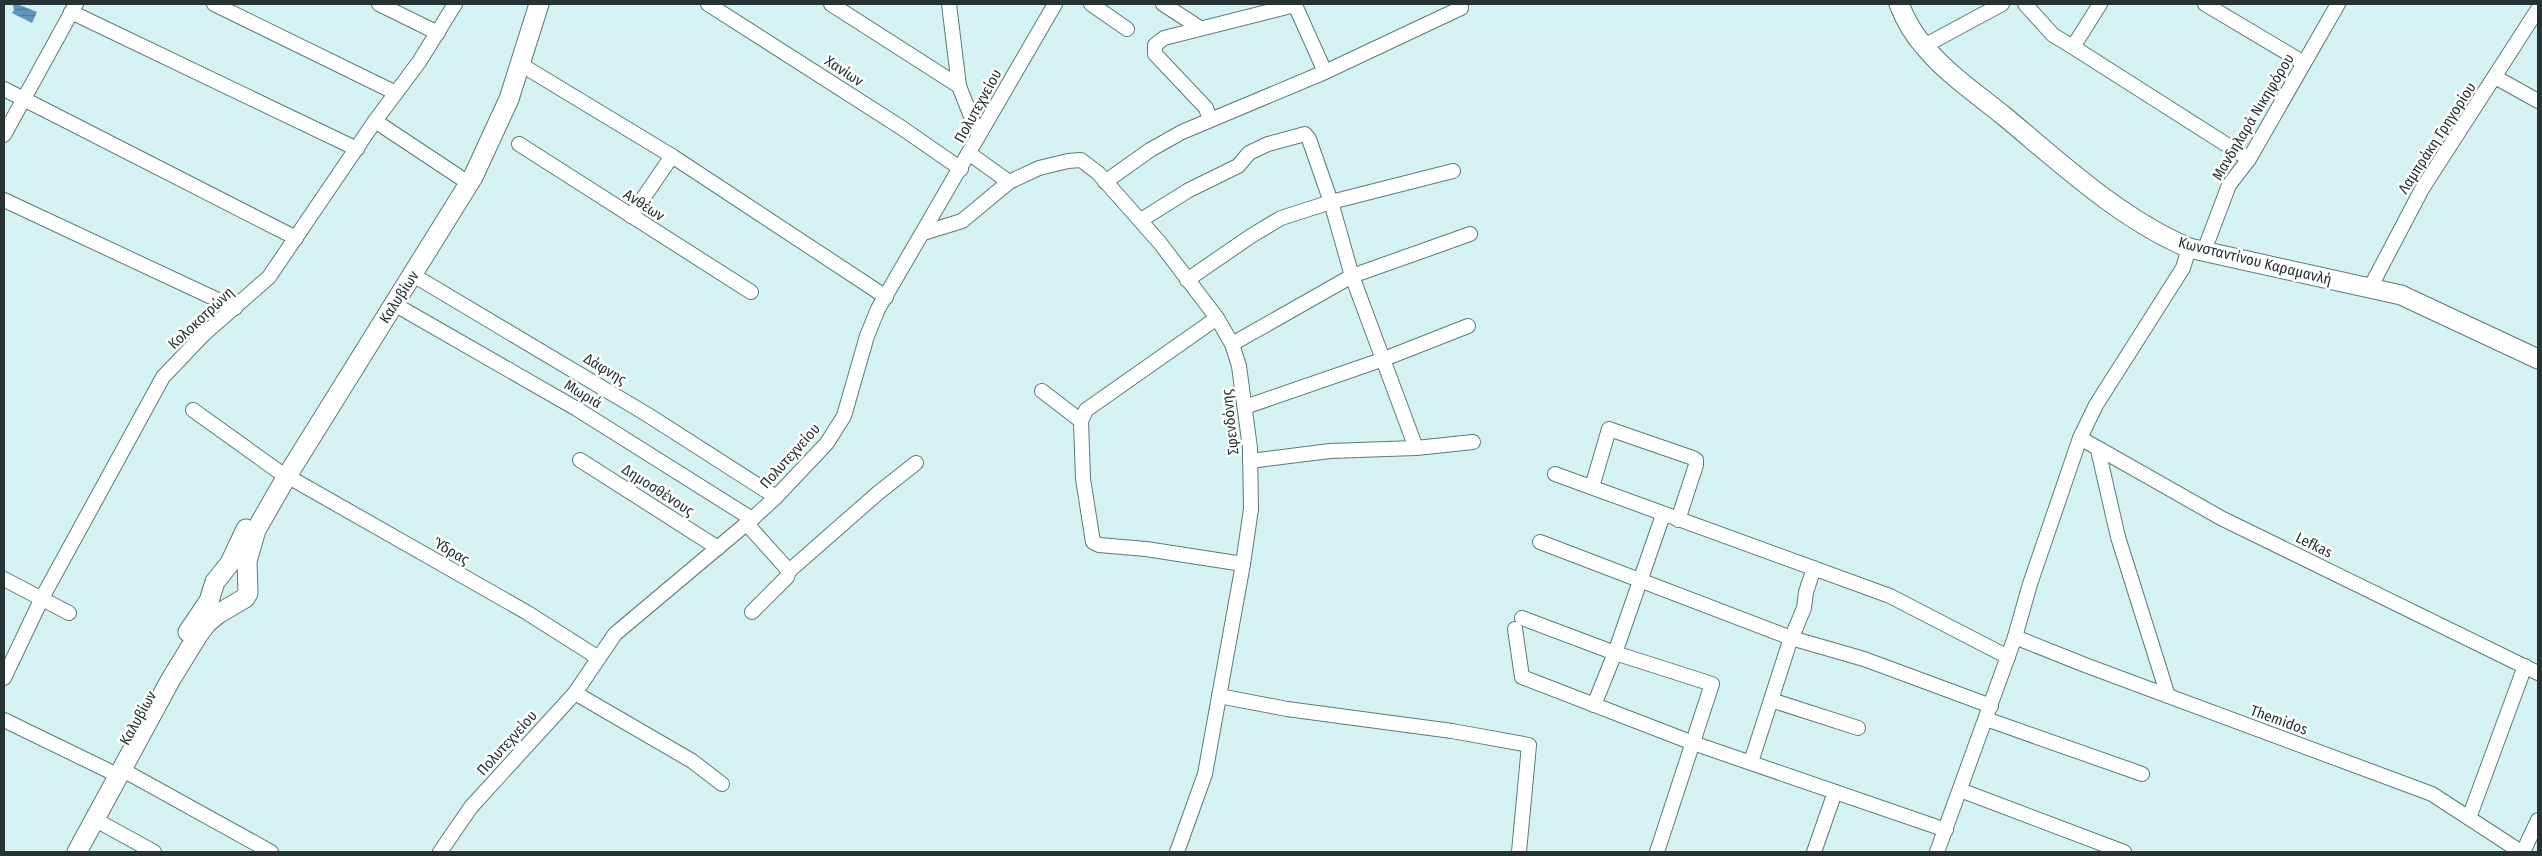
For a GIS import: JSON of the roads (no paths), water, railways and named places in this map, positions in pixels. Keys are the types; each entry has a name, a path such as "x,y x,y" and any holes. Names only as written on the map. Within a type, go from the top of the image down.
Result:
{"main road":[{"name":"Καλυβίων","path":"77,852 94,819 115,770 178,646 208,601 282,473 474,154 499,96 528,4"},
{"name":"Καλυβίων","path":"67,852 198,635 207,623 218,614 242,602 248,593 246,581 247,561 256,530 282,473 413,275 482,158 509,99 539,4"},
{"name":"Κωνσταντίνου Καραμανλή","path":"1899,4 1904,16 1924,46 1940,63 2082,180 2138,222 2196,250 2401,295 2538,359"},
{"path":"236,605 225,605 220,602 214,593 218,581 236,572 246,581"}],"street":[{"path":"214,4 396,93"},
{"path":"379,4 438,33"},
{"name":"Κολοκοτρώνη","path":"4,678 42,598 163,377 204,334 268,277 438,33 456,4"},
{"name":"Χανίων","path":"708,4 902,128 961,169"},
{"path":"832,4 959,86"},
{"path":"949,4 959,86 978,134"},
{"name":"Πολυτεχνείου","path":"440,852 471,807 575,693 615,634 776,497 827,442 844,416 867,336 897,274 970,154 978,134 1055,4"},
{"path":"1091,4 1127,29"},
{"path":"1163,4 1200,28"},
{"path":"1924,46 2002,4"},
{"path":"2024,4 2053,35 2249,159"},
{"path":"2073,46 2100,4"},
{"path":"2205,4 2304,62"},
{"name":"Μανδηλαρά Νικηφόρου","path":"1937,852 2015,637 2030,584 2080,438 2096,405 2196,250 2229,184 2249,159 2338,4"},
{"path":"1210,120 1206,108 1155,54 1155,45 1164,38 1295,5 1325,72"},
{"path":"4,135 74,8 357,149"},
{"path":"1105,182 1150,150 1210,120 1325,72 1461,8"},
{"name":"Λαμπράκη Γρηγορίου","path":"2370,288 2422,189 2536,16"},
{"path":"520,64 672,156 886,297"},
{"path":"2496,77 2538,101"},
{"path":"4,89 296,238"},
{"path":"376,121 461,178"},
{"path":"1141,220 1189,190 1238,166 1249,153 1268,144 1305,134 1309,138 1331,202 1352,276 1416,448"},
{"name":"Ανθέων","path":"519,144 751,292"},
{"path":"923,233 962,221 1009,182 970,154"},
{"path":"631,216 672,156"},
{"name":"Σφενδόνης","path":"1009,182 1039,168 1068,160 1081,160 1098,173 1160,242 1216,318 1232,344 1240,366 1250,461 1251,509 1243,564 1205,774 1177,852"},
{"path":"1187,280 1281,218 1331,202 1454,171"},
{"path":"4,200 235,308"},
{"path":"1232,344 1352,276 1470,234"},
{"name":"Δάφνης","path":"413,275 648,415 776,497"},
{"name":"Μωριά","path":"394,304 479,351 585,414 749,521 789,571"},
{"path":"1216,318 1086,410 1081,421 1083,479 1093,542 1099,545 1146,548 1243,564"},
{"path":"1245,407 1384,359 1468,326"},
{"path":"1042,391 1081,421"},
{"name":"Ύδρας","path":"192,410 282,473 526,612 597,658"},
{"path":"1592,488 1609,429 1692,458 1696,460 1696,464 1678,520"},
{"name":"Lefkas","path":"2080,438 2098,450 2221,518 2538,673"},
{"path":"1250,461 1330,451 1416,448 1473,442"},
{"path":"2098,450 2118,537 2168,696"},
{"name":"Δημοσθένους","path":"580,460 718,548"},
{"path":"752,612 787,577 789,571 878,493 916,464"},
{"path":"1555,474 1890,596 2008,657"},
{"path":"1594,705 1615,653 1663,514"},
{"path":"1540,542 1792,638 1864,659 1988,712 2142,774"},
{"path":"1751,762 1792,638 1804,608 1806,592 1814,568"},
{"path":"4,579 69,613"},
{"path":"1657,852 1693,743 1712,684 1519,624 1522,677 1693,743 1946,830"},
{"name":"Themidos","path":"2015,637 2432,794 2522,852"},
{"path":"2469,818 2525,666"},
{"path":"575,693 692,761 722,784"},
{"path":"1219,696 1287,709 1452,731 1529,745 1519,852"},
{"path":"1771,700 1858,728"},
{"path":"4,720 115,770 271,852"},
{"path":"1960,790 2124,852"},
{"path":"1814,852 1835,792"},
{"path":"94,819 154,852"},
{"path":"2522,852 2538,820"}],"water":[{"path":"17,4 37,12 32,23 12,13 14,10 13,5"}]}
